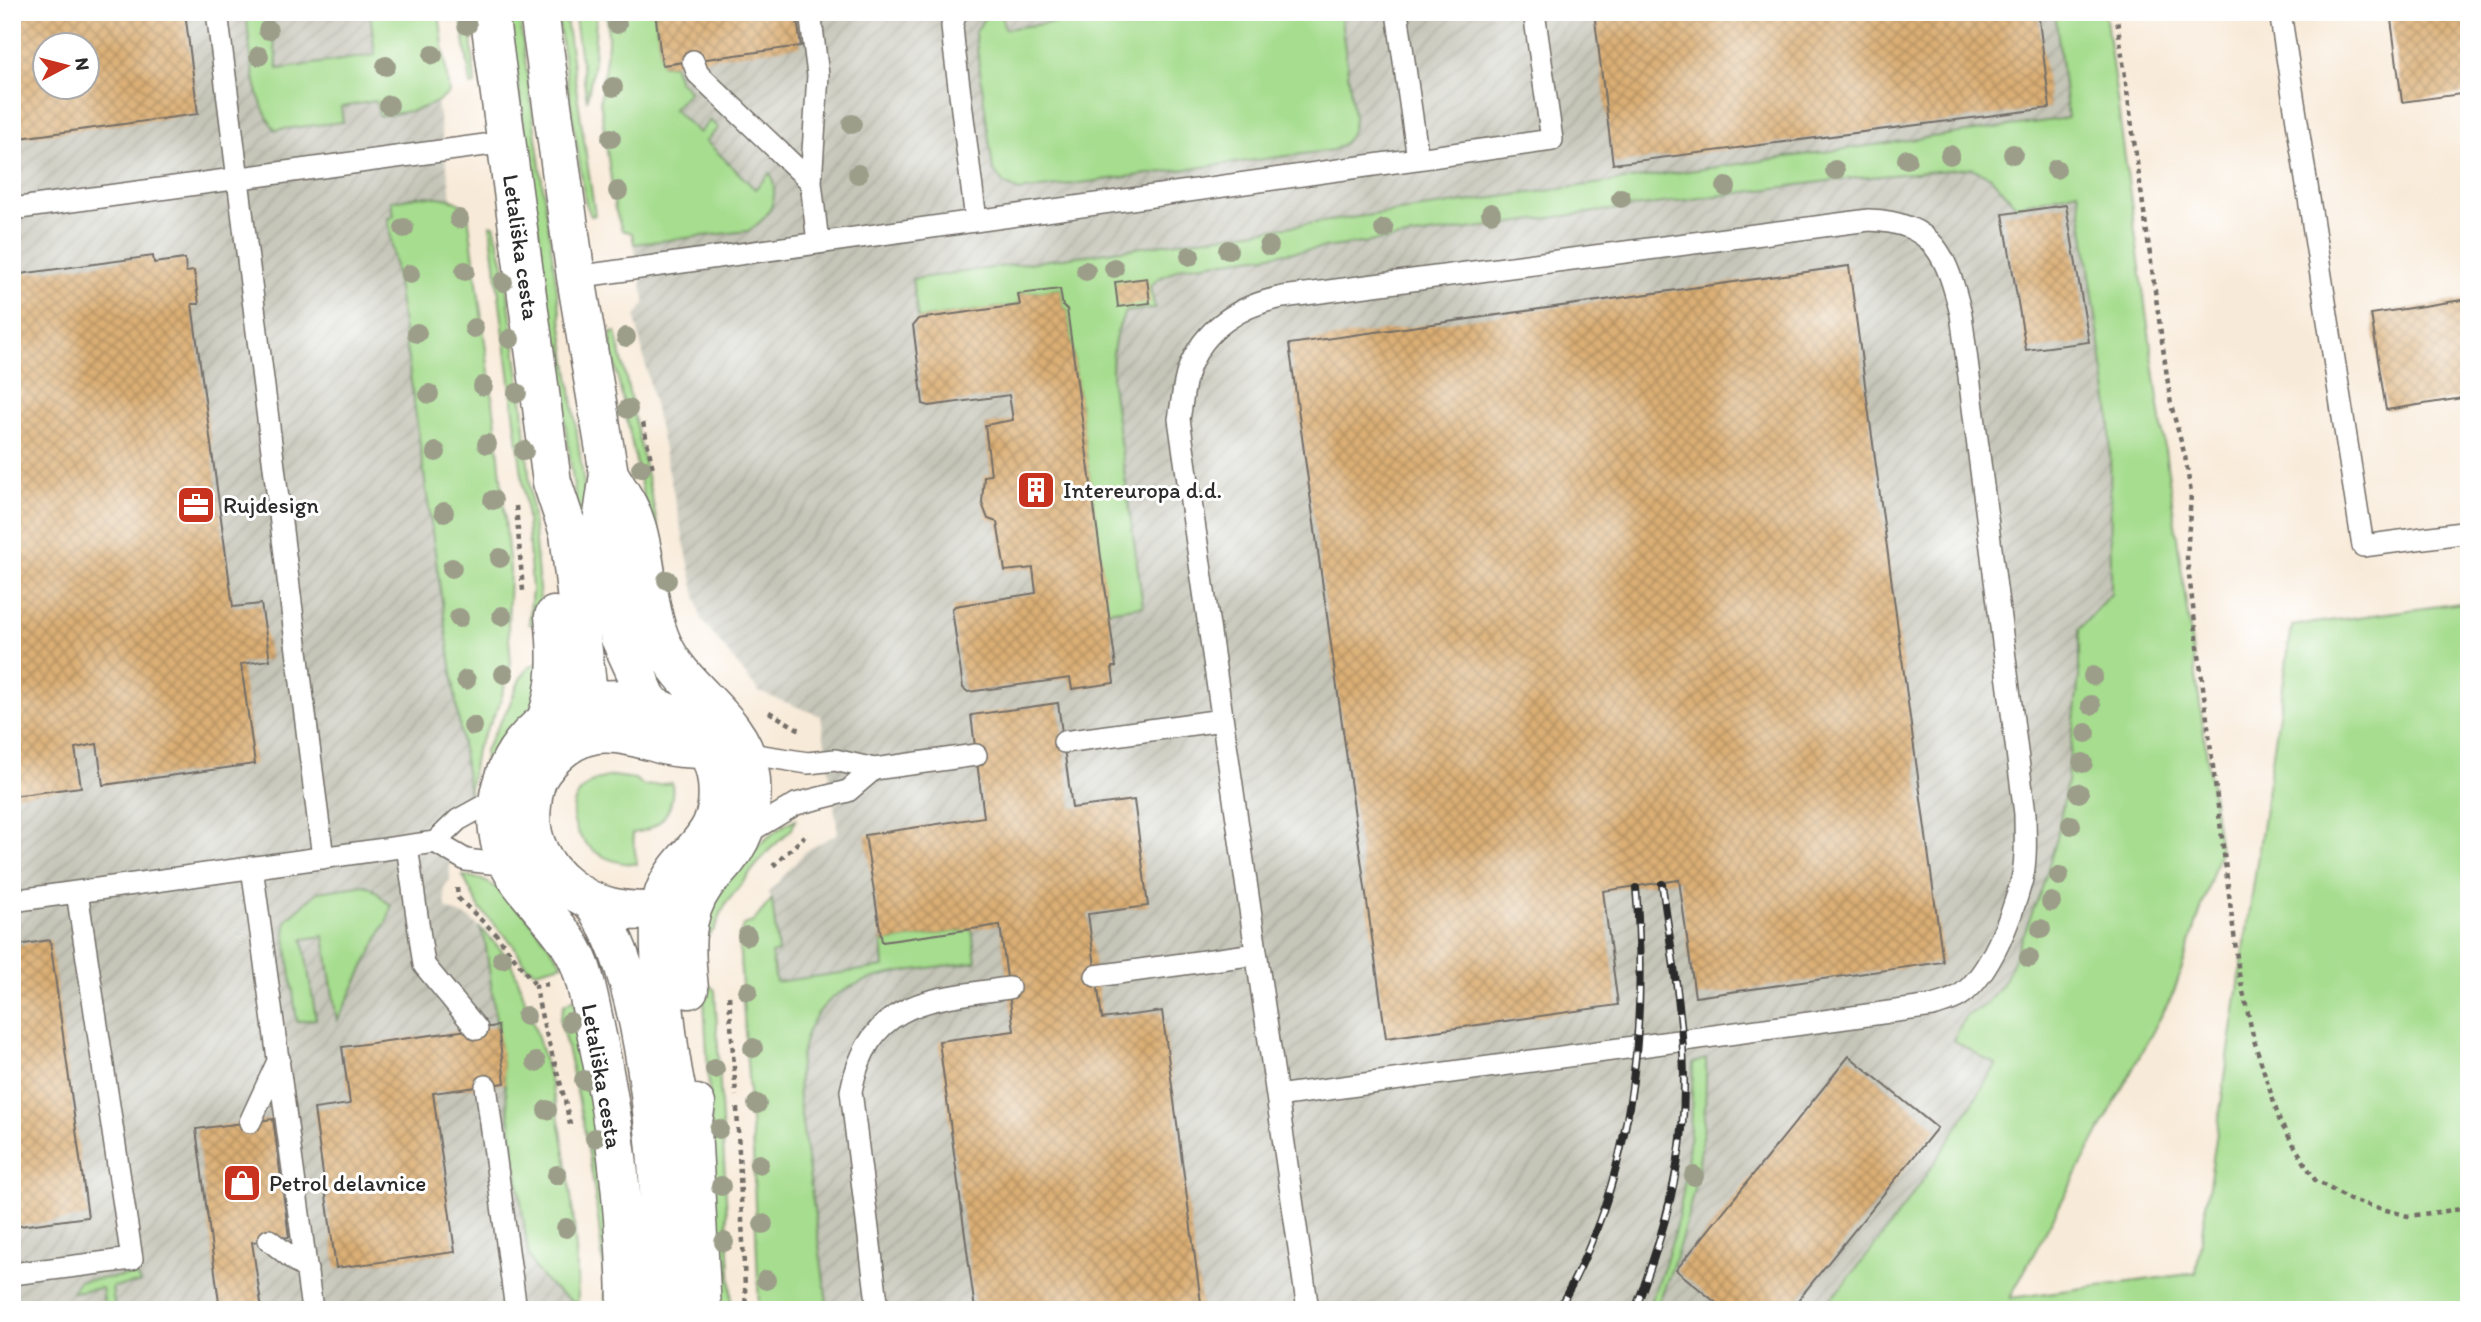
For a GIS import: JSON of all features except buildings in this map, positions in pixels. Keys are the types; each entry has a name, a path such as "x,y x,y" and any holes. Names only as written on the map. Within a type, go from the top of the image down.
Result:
{"main road":[{"name":"Letališka cesta","path":"489,12 552,482 569,533 587,684 586,702 560,731 549,763 534,788 530,823 532,841 550,869 591,901 610,929 632,991 654,1152 664,1310"},
{"name":"Letališka cesta","path":"539,12 576,277 609,474 601,529 620,638 650,704"},
{"name":"Letališka cesta","path":"609,474 636,523 663,645 687,683 726,723 746,753 751,801 742,837 697,896 686,929 686,964 699,1088 692,1128 702,1310"},
{"name":"Letališka cesta","path":"552,482 546,537 558,662 555,695 560,731"},
{"name":"Letališka cesta","path":"586,702 616,699 650,704 678,719 707,750 713,763 718,793 713,823 696,850 673,876 659,909 660,946 677,1090 692,1128"},
{"name":"Letališka cesta","path":"560,731 519,748 498,798 498,830 510,865 563,933 584,979 613,1132 626,1258 627,1310"},
{"path":"560,731 628,734 661,745 707,750"},
{"name":"Letališka cesta","path":"591,901 633,910 659,909 705,884"}],"lane":[{"path":"217,12 323,858"},
{"path":"810,12 818,75 811,182 818,243"},
{"path":"956,12 953,26 954,47 976,220"},
{"path":"1397,12 1418,159"},
{"path":"576,277 1552,140 1534,12"},
{"path":"2280,12 2363,546 2469,531"},
{"path":"693,61 698,74 811,182"},
{"path":"12,209 507,142"},
{"path":"1277,1096 1933,1006 1959,996 1975,982 1991,957 2023,877 2025,814 1961,314 1950,268 1934,244 1896,220 1869,220 1283,297 1254,302 1229,315 1208,338 1188,370 1179,419 1222,720 1308,1310"},
{"path":"1063,742 1222,720"},
{"path":"707,750 808,763 835,760 874,769 976,755"},
{"path":"742,837 771,816 796,804 848,791 874,769"},
{"path":"12,901 435,842 458,820 498,798"},
{"path":"435,842 466,860 550,869"},
{"path":"407,846 425,965 477,1029"},
{"path":"253,867 312,1310"},
{"path":"12,1274 132,1259 77,892"},
{"path":"1096,976 1256,954"},
{"path":"878,1310 851,1091 856,1063 874,1035 900,1011 929,999 1009,988"},
{"path":"250,1122 279,1059"},
{"path":"486,1086 516,1310"},
{"path":"269,1240 307,1270"}],"path":[{"path":"2116,12 2171,405 2185,456 2191,493 2188,559 2239,974 2254,1040 2280,1122 2315,1180 2350,1200 2408,1216 2469,1208"},
{"path":"771,867 810,828"},
{"path":"458,898 496,934 536,986 571,1132"},
{"path":"536,986 558,983"},
{"path":"729,994 746,1310"}],"shaded area":[{"path":"12,12 370,12 375,55 258,98 265,116 275,130 342,122 341,107 376,101 379,115 437,103 452,200 421,196 391,201 394,216 388,218 469,794 449,841 450,880 444,888 445,902 447,909 469,918 479,927 485,940 531,1264 553,1289 578,1304 579,1310 12,1310"},
{"path":"655,12 2055,12 2110,415 2111,624 2099,765 1996,1064 1928,1172 1882,1236 1820,1310 822,1310 771,953 778,952 772,899 768,893 806,851 838,833 821,716 759,692 701,619 635,317 645,303 634,244 748,231 775,194 774,185 769,173 755,189 706,141 710,120 699,133 673,108 690,91 674,73 662,65"}],"green space":[{"path":"246,12 270,12 278,69 375,55 370,12 439,12 449,93 433,104 407,112 379,116 376,101 341,107 343,122 275,130 257,89"},
{"path":"460,12 469,12 475,85 471,86"},
{"path":"508,12 519,14 602,615 592,616 556,359 560,351 554,348"},
{"path":"557,12 565,12 595,215 591,216 585,201"},
{"path":"574,12 596,12 594,62 587,101"},
{"path":"607,12 655,12 662,65 673,64 679,81 690,91 673,109 699,133 710,120 718,128 706,141 755,189 770,173 774,186 771,208 762,221 748,231 634,244 632,233 622,230 615,209 600,100 608,43"},
{"path":"988,12 1002,12 1004,29 1135,12 1340,12 1354,117 1353,128 1346,141 1333,150 1019,191 1004,184 993,170 975,33"},
{"path":"2055,12 2105,12 2220,851 2174,992 2010,1298 2196,1273 2292,626 2469,602 2469,1310 1820,1310 1892,1223 1936,1161 1996,1065 1953,1040 1965,1017 1986,1004 2006,978 2042,888 2057,838 2079,677 2079,629 2111,594 2110,415 2078,191 2016,206 1991,177 1971,168 1836,180 1182,267 1158,279 1150,287 1155,308 1126,312 1115,338 1112,384 1143,606 1107,611 1067,310 1063,307 1060,289 1019,294 1020,305 918,319 912,279 2068,118"},
{"path":"421,196 454,201 468,214 496,425 510,571 508,626 511,664 499,706 476,750 469,794 388,218 394,216 391,201"},
{"path":"490,225 494,225 504,264 523,407 542,622 529,624 532,589 526,506"},
{"path":"616,332 675,606 667,606 611,346 611,333"},
{"path":"544,660 533,704 487,775 484,774 485,750 520,679 529,667"},
{"path":"614,776 635,779 644,786 672,783 671,802 664,817 650,828 632,833 637,864 613,860 594,851 581,838 574,823 573,807 579,793 593,782"},
{"path":"796,819 792,829 767,852 726,903 714,930 700,943 712,906 736,869 772,834"},
{"path":"463,876 494,886 508,897 563,964 536,971 527,967 512,943 480,909"},
{"path":"365,885 391,905 389,916 337,1022 324,936 303,939 316,1019 297,1022 285,932 287,919 318,892"},
{"path":"772,899 778,952 771,954 776,982 884,967 882,942 972,929 976,962 906,971 848,988 826,1004 810,1027 801,1059 799,1101 828,1310 759,1310 753,1153 739,941 743,925 753,922"},
{"path":"479,927 502,950 514,969 549,1075 570,1190 578,1304 548,1283 536,1270 528,1253 485,940"},
{"path":"703,981 715,990 732,1310 721,1310"},
{"path":"574,999 592,1080 617,1310 606,1310 590,1164 560,1020 564,1005"},
{"path":"1706,1059 1704,1123 1687,1219 1655,1310 1646,1310 1670,1250 1683,1189 1688,1158 1693,1063"},
{"path":"135,1275 141,1283 112,1287 115,1310 105,1310 102,1288 72,1292 79,1281"}],"railway":[{"path":"1635,1310 1665,1221 1679,1152 1684,1098 1682,1037 1662,884"},
{"path":"1558,1310 1583,1261 1603,1210 1629,1105 1639,997 1636,888"}],"place":[{"name":"Intereuropa d.d.","path":"1036,490"},
{"name":"Rujdesign","path":"196,505"},
{"name":"Petrol delavnice","path":"242,1183"}]}
